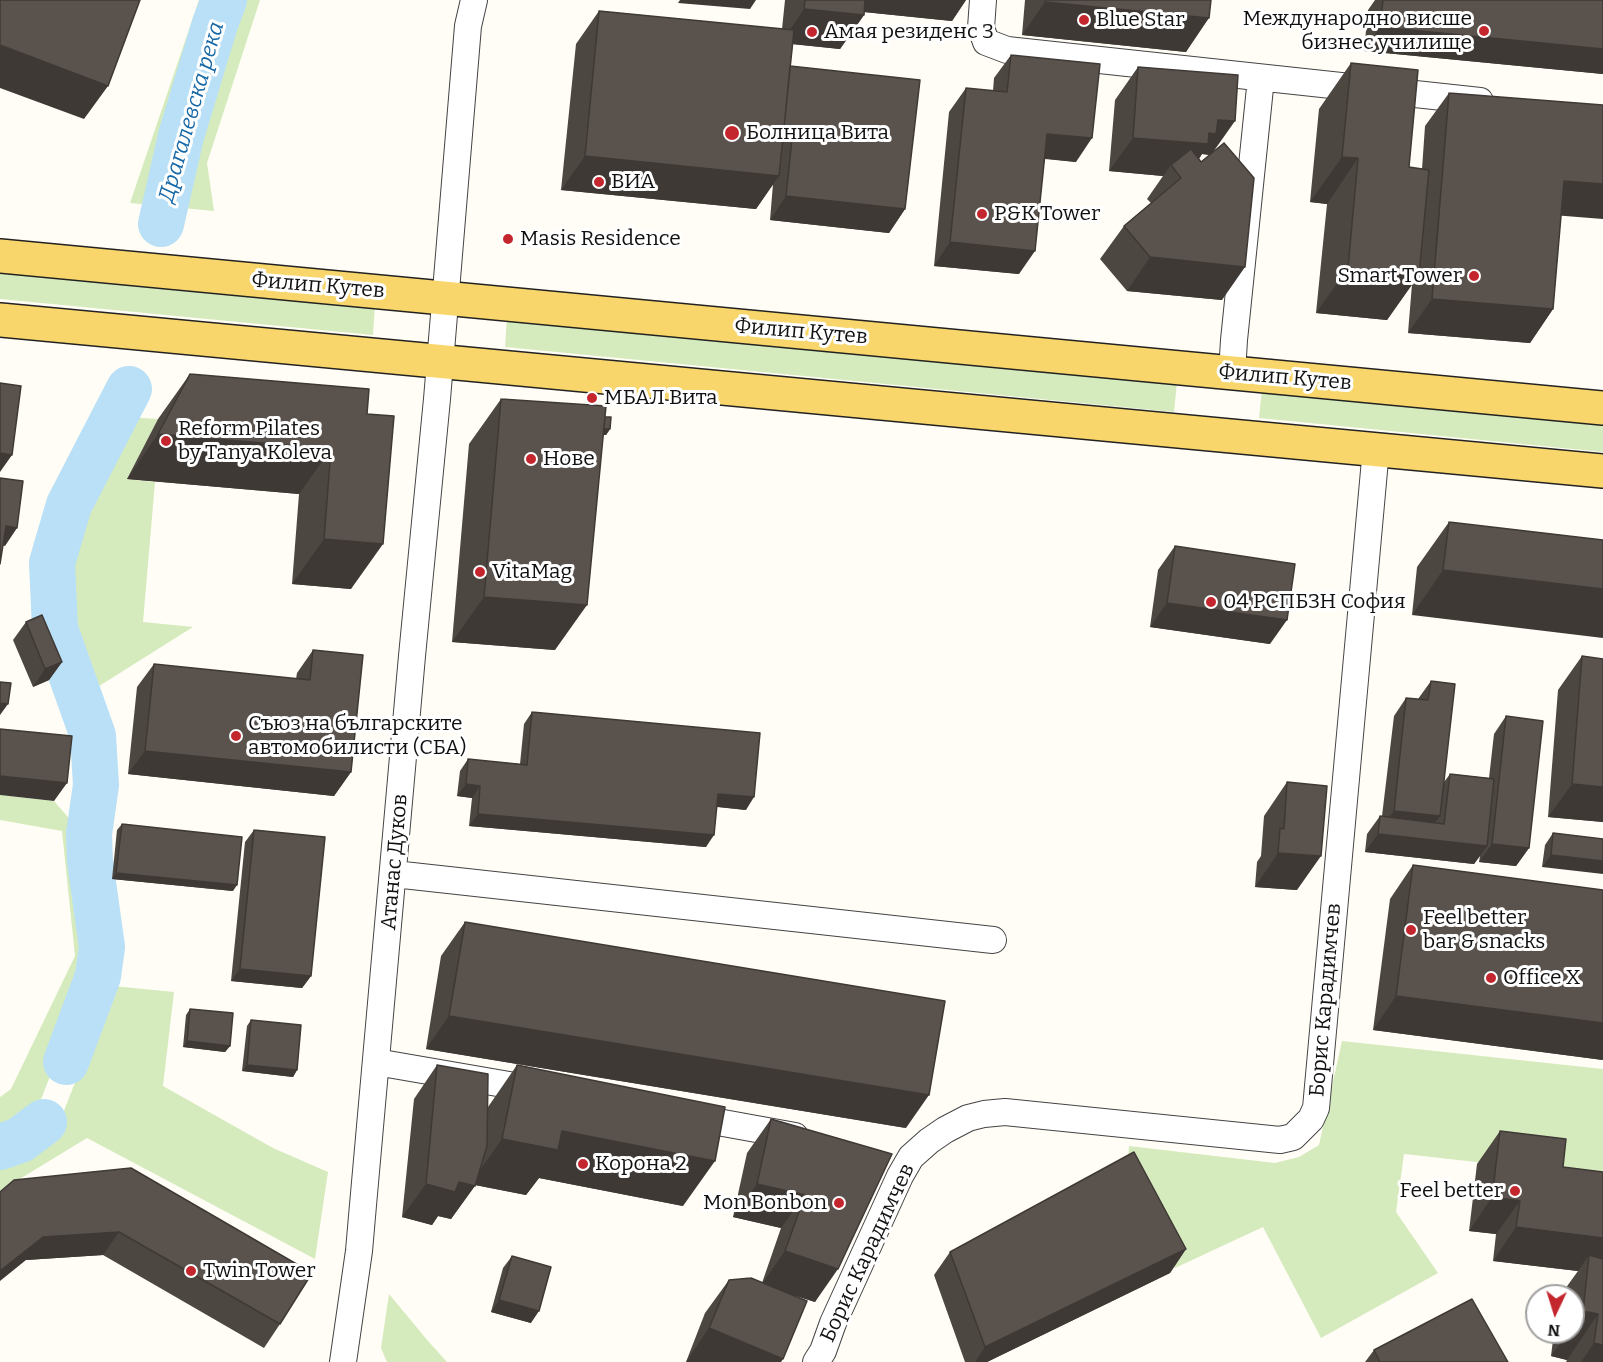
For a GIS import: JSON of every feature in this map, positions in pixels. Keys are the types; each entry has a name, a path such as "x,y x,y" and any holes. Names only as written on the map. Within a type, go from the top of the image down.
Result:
{"main road":[{"name":"Филип Кутев","path":"0,256 1603,408"},
{"path":"0,320 1603,471"}],"street":[{"name":"Атанас Дуков","path":"343,1362 359,1251 412,656 441,362 468,26 474,0"},
{"path":"983,0 981,28 986,42 1007,50 1498,103"},
{"path":"1232,373 1262,78"},
{"name":"Борис Карадимчев","path":"816,1362 823,1351 833,1323 896,1186 899,1155 968,1118 1005,1112 1280,1140 1293,1137 1311,1119 1316,1108 1376,449"},
{"path":"394,874 993,940"},
{"path":"376,1062 560,1094"},
{"path":"666,1113 818,1140"}],"green space":[{"path":"199,0 260,0 207,163 214,211 130,203"},
{"path":"0,268 375,305 373,335 0,299"},
{"path":"507,317 1177,382 1174,412 505,347"},
{"path":"1262,389 1603,422 1603,452 1259,418"},
{"path":"127,417 158,419 127,479 155,482 143,622 193,627 88,693 72,660 60,611 60,559 73,515"},
{"path":"0,795 54,801 80,831 94,954 83,991 35,1115 6,1139 0,1141 0,1097 11,1089 75,956 62,831 0,820"},
{"path":"113,986 174,992 163,1086 273,1148 328,1172 315,1259 87,1138 0,1191 0,1164 27,1155 56,1131"},
{"path":"1342,1041 1603,1069 1603,1176 1404,1154 1396,1212 1438,1273 1321,1338 1263,1227 1175,1268 1126,1188 1129,1146 1275,1163 1299,1157 1319,1145"},
{"path":"389,1294 447,1362 387,1362 381,1348"}],"building":[{"path":"0,0 140,0 108,86 0,45"},
{"path":"805,0 865,0 864,15 804,9"},
{"path":"1045,0 1211,0 1209,18 1045,2"},
{"path":"1383,0 1603,0 1603,49 1380,27"},
{"path":"599,11 794,30 779,176 585,156"},
{"name":"P&K Tower","path":"1011,55 1100,64 1092,138 1047,134 1035,251 950,242 966,88 1007,92"},
{"path":"1351,63 1418,70 1409,167 1429,170 1419,275 1348,268 1358,158 1342,157"},
{"path":"790,66 920,80 905,209 786,196 793,129 784,128"},
{"path":"1138,67 1238,75 1235,121 1218,120 1216,134 1209,133 1208,144 1133,138"},
{"name":"Smart Tower","path":"1449,93 1603,105 1603,184 1564,181 1553,309 1432,299"},
{"path":"1224,143 1254,178 1245,267 1150,257 1124,226 1181,178 1171,165 1191,149 1201,162"},
{"path":"190,374 369,389 367,414 394,416 383,544 324,539 331,449 158,434"},
{"path":"0,383 21,386 12,455 0,453"},
{"path":"501,399 606,406 587,605 484,597"},
{"path":"605,417 611,417 610,429 604,429"},
{"path":"0,478 23,481 17,528 6,526 0,564"},
{"path":"1449,522 1603,540 1603,589 1443,570"},
{"path":"1175,546 1295,564 1287,620 1167,603"},
{"path":"42,615 62,662 45,669 26,622"},
{"path":"313,650 363,655 351,772 145,751 154,664 310,680"},
{"path":"1582,656 1603,659 1603,787 1572,784"},
{"path":"1431,681 1455,684 1440,816 1394,811 1406,698 1428,700"},
{"path":"0,682 11,683 8,704 0,703"},
{"path":"532,712 760,733 754,797 718,794 714,835 478,814 480,786 466,784 468,759 527,765"},
{"path":"1506,716 1543,721 1529,848 1492,844"},
{"path":"0,729 72,736 67,783 0,776"},
{"path":"1450,774 1494,779 1487,846 1378,834 1380,816 1444,824"},
{"path":"1287,782 1327,786 1321,856 1278,853 1280,828 1284,829"},
{"path":"122,824 242,837 237,885 116,873"},
{"path":"254,830 325,837 311,976 240,969"},
{"path":"1553,833 1603,839 1603,861 1551,855"},
{"name":"Office X","path":"1413,865 1603,890 1603,1023 1396,996"},
{"path":"465,922 945,1001 929,1095 449,1016"},
{"path":"190,1009 233,1013 230,1046 187,1041"},
{"path":"251,1020 301,1025 297,1070 247,1065"},
{"path":"437,1065 488,1074 487,1146 475,1186 459,1182 455,1192 426,1184"},
{"path":"517,1065 725,1107 715,1161 562,1131 558,1150 502,1139"},
{"path":"771,1119 892,1154 838,1269 785,1251 805,1195 757,1184"},
{"path":"1500,1131 1566,1139 1563,1167 1603,1172 1603,1238 1516,1227 1520,1201 1492,1197"},
{"path":"1134,1152 1186,1249 985,1347 950,1252"},
{"path":"131,1168 312,1273 280,1324 119,1232 43,1237 0,1271 0,1192 14,1180"},
{"path":"1589,1255 1603,1259 1603,1345 1594,1343 1598,1314 1585,1311"},
{"path":"512,1256 551,1267 539,1311 499,1300"},
{"path":"751,1278 807,1301 783,1359 709,1328 729,1280"},
{"path":"1472,1299 1508,1362 1380,1362 1374,1350"}],"waterway":[{"name":"Драгалевска река","path":"161,224 181,136 224,0"},
{"name":"Драгалевска река","path":"66,1062 98,976 102,947 90,861 89,834 96,785 93,736 55,629 52,563 69,505 129,389"},
{"name":"Драгалевска река","path":"0,1147 20,1140 44,1122"}],"place":[{"name":"Blue Star","path":"1084,20"},
{"name":"Международно висше бизнес училище","path":"1484,31"},
{"name":"Амая резиденс 3","path":"812,32"},
{"name":"Болница Вита","path":"732,133"},
{"name":"ВИА","path":"599,182"},
{"name":"P&K Tower","path":"982,214"},
{"name":"Masis Residence","path":"508,239"},
{"name":"Smart Tower","path":"1474,276"},
{"name":"МБАЛ Вита","path":"592,398"},
{"name":"Reform Pilates by Tanya Koleva","path":"166,441"},
{"name":"Нове","path":"531,459"},
{"name":"VitaMag","path":"480,572"},
{"name":"04 РСПБЗН София","path":"1211,602"},
{"name":"Съюз на българските автомобилисти (СБА)","path":"236,736"},
{"name":"Feel better bar & snacks","path":"1411,930"},
{"name":"Office X","path":"1491,978"},
{"name":"Корона 2","path":"583,1164"},
{"name":"Feel better","path":"1515,1191"},
{"name":"Mon Bonbon","path":"839,1203"},
{"name":"Twin Tower","path":"191,1271"}]}
